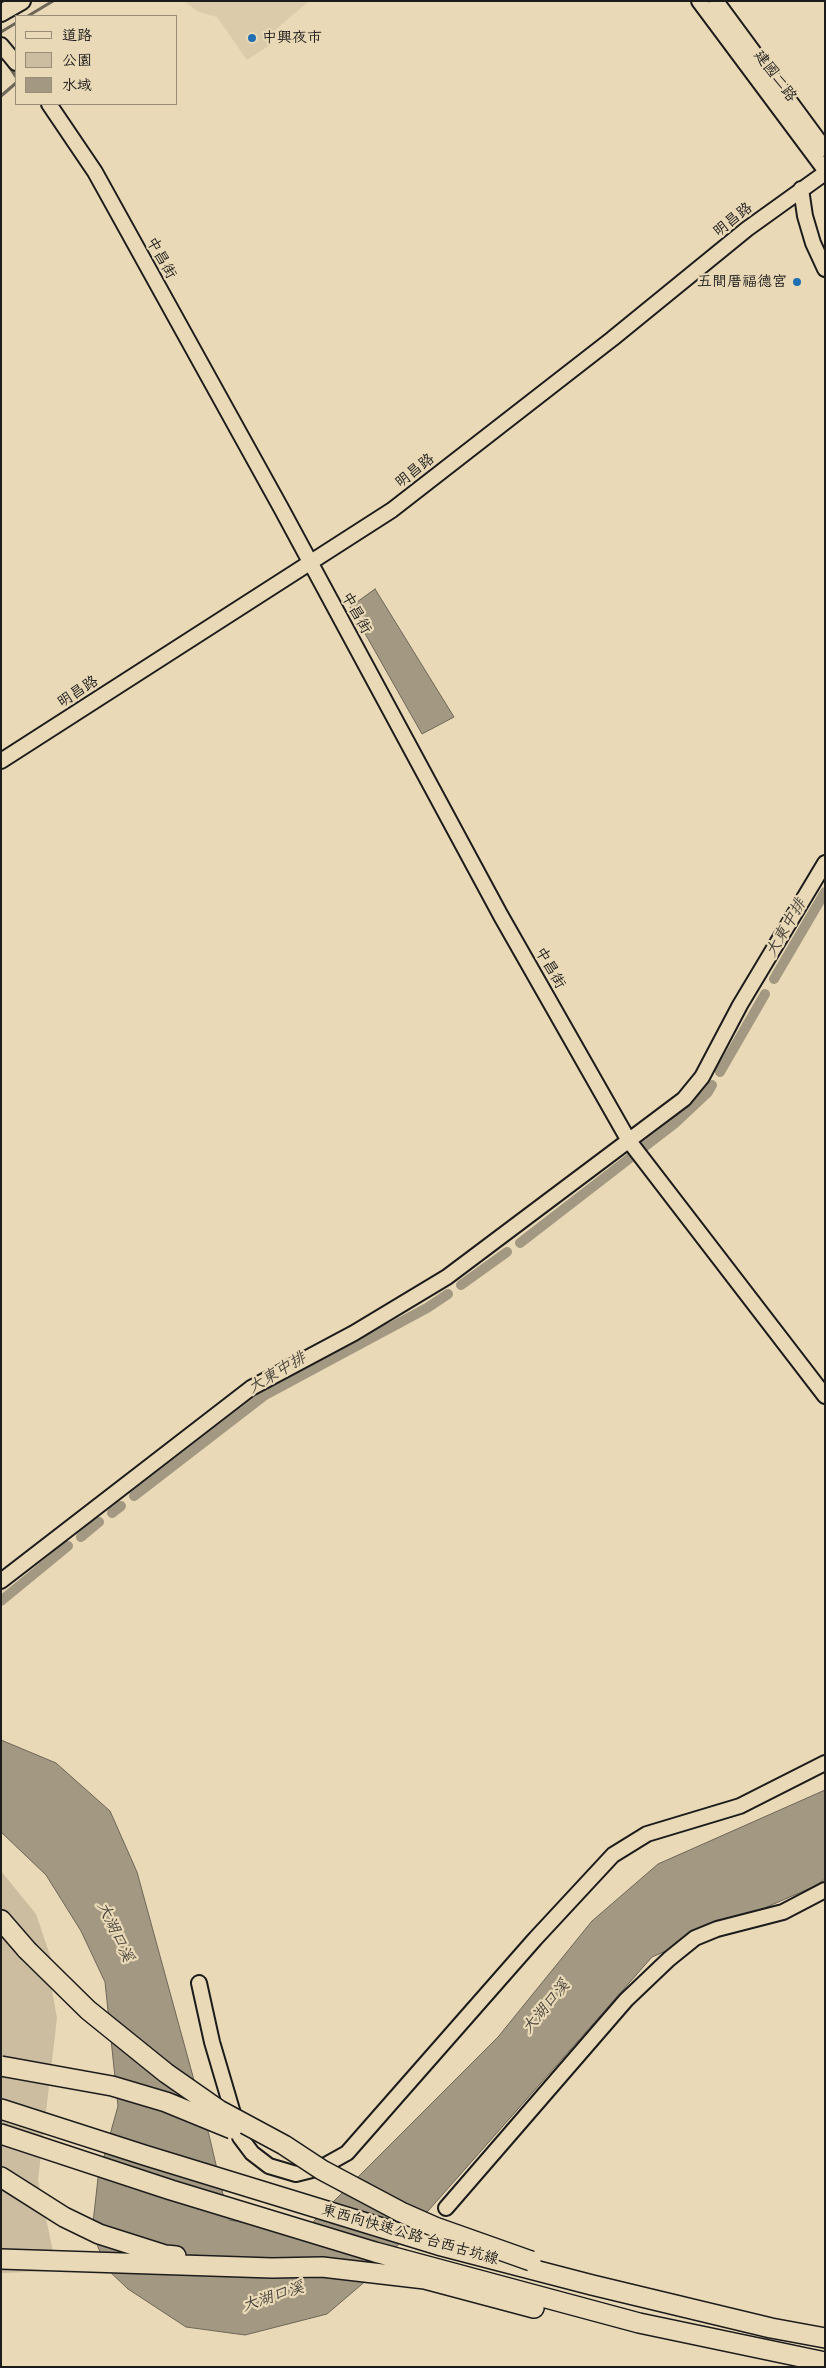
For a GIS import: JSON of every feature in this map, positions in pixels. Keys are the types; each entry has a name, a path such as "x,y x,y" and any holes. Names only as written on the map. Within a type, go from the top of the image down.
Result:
{"highway":[{"path":"1,1920 27,1950 88,2010 166,2073 219,2110 284,2145 322,2170"},
{"path":"1,2066 112,2086 166,2102 322,2170 401,2212 530,2264 771,2328 825,2338"},
{"name":"東西向快速公路 台西古坑線","path":"1,2109 317,2209 438,2245 530,2264"},
{"name":"東西向快速公路 台西古坑線","path":"1,2134 375,2252 639,2323 825,2362"},
{"path":"1,2178 64,2218 99,2234 165,2255 202,2258 233,2266"},
{"path":"1,2259 272,2268 322,2267 403,2275 561,2314 817,2367"}],"main road":[{"path":"1,13 22,1"}],"street":[{"name":"建國二路","path":"700,1 825,171"},
{"name":"建國二路","path":"716,1 825,149"},
{"path":"1,45 15,62"},
{"name":"中昌街","path":"50,105 95,172 418,758 501,916 629,1142 825,1396"},
{"name":"明昌路","path":"1,761 392,510 612,339 747,229 825,171"},
{"path":"801,189 812,243 825,269"},
{"path":"1,1581 250,1388 354,1333 447,1277 684,1099 702,1077 740,1005 825,863"},
{"path":"198,1983 212,2042 240,2137 252,2153 269,2166 296,2174 320,2168 346,2152 535,1939 613,1855 647,1834 740,1806 825,1763"},
{"path":"446,2208 626,2000 669,1959 695,1938 717,1929 783,1912 825,1890"}],"shaded area":[{"name":"中興夜市","path":"309,1 274,31 270,45 247,60 217,17 199,12 185,2"}],"green space":[{"path":"1,1871 36,1914 54,1967 1,1912"},
{"path":"1,1928 51,1985 57,2018 38,2180 57,2271 1,2273"}],"water":[{"path":"375,589 454,717 422,734 350,607"},
{"name":"大湖口溪","path":"1,1740 56,1763 110,1811 137,1872 209,2135 229,2220 303,2232 498,2037 592,1921 658,1864 825,1790 825,1879 815,1886 652,1957 368,2279 327,2314 245,2335 186,2327 128,2289 107,2269 92,2232 98,2178 118,2106 105,1982 81,1931 46,1875 1,1832"}],"waterway":[{"path":"30,15 53,1"},
{"path":"1,32 15,24"},
{"path":"2,56 15,76"},
{"path":"1,96 15,84"},
{"name":"大東中排","path":"774,979 825,892"},
{"name":"大東中排","path":"720,1072 765,994"},
{"name":"大東中排","path":"644,1147 674,1124 708,1092 712,1085"},
{"name":"大東中排","path":"520,1243 630,1158"},
{"name":"大東中排","path":"461,1285 507,1252"},
{"name":"大東中排","path":"134,1496 265,1395 427,1308 448,1294"},
{"name":"大東中排","path":"112,1513 121,1506"},
{"name":"大東中排","path":"81,1537 99,1522"},
{"name":"大東中排","path":"1,1601 68,1546"}],"place":[{"name":"中興夜市","path":"252,38"},
{"name":"五間厝福德宮","path":"797,282"}]}
